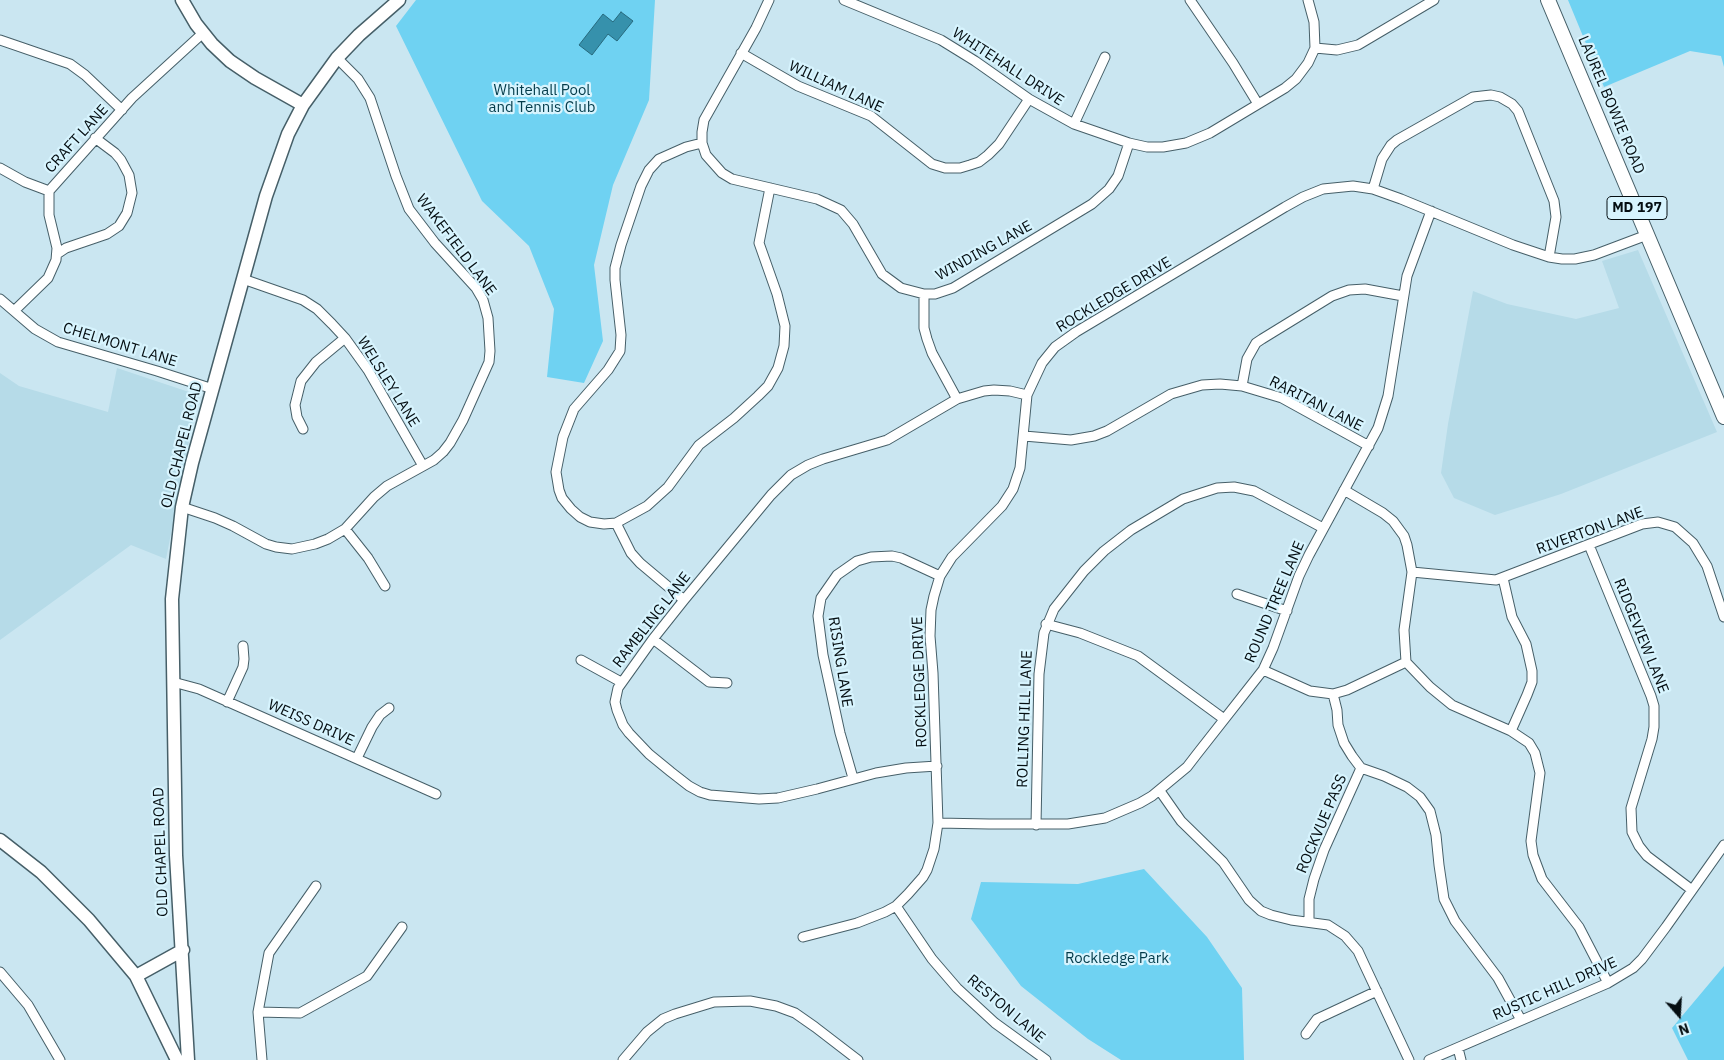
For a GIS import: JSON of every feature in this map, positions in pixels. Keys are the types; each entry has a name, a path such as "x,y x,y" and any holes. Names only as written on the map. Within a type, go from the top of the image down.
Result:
{"main road":[{"name":"LAUREL BOWIE ROAD","path":"1548,0 1724,417"}],"street":[{"path":"182,0 196,24 221,53 241,69 303,105"},
{"name":"OLD CHAPEL ROAD","path":"188,1060 176,855 173,682 173,582 182,507 192,463 274,169 288,134 303,105 337,58 359,35 399,0"},
{"path":"769,0 756,28 704,120 702,143 686,147 659,159 645,177 621,245 615,268 621,336 620,351 608,370 574,409 566,426 560,450 556,479 559,490 567,505 580,517 590,522 616,523 638,512 657,498 668,486 699,445 734,418 768,386 778,368 784,346 785,326 777,294 759,243 770,188"},
{"name":"WHITEHALL DRIVE","path":"844,0 941,40 1029,99 1074,124 1129,143 1147,147 1163,147 1186,143 1210,133 1296,80 1303,72 1315,48 1314,22 1308,0"},
{"path":"1190,0 1228,55 1258,104"},
{"path":"1315,48 1337,50 1358,45 1434,0"},
{"name":"CRAFT LANE","path":"14,311 48,278 54,266 57,254 56,239 49,214 49,191 95,138 146,85 203,33"},
{"path":"0,40 70,64 122,110"},
{"name":"WILLIAM LANE","path":"741,53 798,86 871,116 932,164 945,168 970,166 988,156 1029,99"},
{"path":"1074,124 1105,57"},
{"name":"WAKEFIELD LANE","path":"182,507 215,518 266,544 284,549 315,544 328,539 345,529 374,497 387,486 439,456 450,444 485,374 490,352 487,308 476,288 435,243 409,209 370,98 358,79 337,58"},
{"path":"1373,189 1382,159 1391,144 1473,97 1483,95 1500,97 1512,104 1518,111 1552,194 1556,217 1549,257"},
{"path":"57,254 66,248 107,234 119,226 127,213 132,193 129,175 115,153 95,138"},
{"name":"WINDING LANE","path":"702,143 710,160 726,176 738,182 817,199 840,210 853,224 882,274 901,288 924,294 941,292 962,283 1092,204 1109,189 1118,176 1129,143"},
{"path":"0,168 25,182 49,191"},
{"name":"ROCKLEDGE DRIVE","path":"803,937 873,918 896,906 917,885 927,870 934,848 938,823 930,636 931,610 940,576 952,557 1002,506 1017,480 1024,436 1027,395 1042,363 1063,340 1276,212 1322,189 1348,186 1373,189 1513,245 1549,257 1562,259 1582,258 1648,235"},
{"name":"ROUND TREE LANE","path":"938,823 1036,825 1081,823 1105,818 1140,803 1160,791 1187,767 1263,670 1299,576 1322,528 1378,428 1388,396 1407,276 1431,211"},
{"name":"WELSLEY LANE","path":"243,279 303,300 317,309 345,338 368,370 422,466"},
{"path":"1242,386 1247,359 1256,343 1326,300 1342,292 1355,290 1372,290 1403,296"},
{"path":"924,294 924,328 927,339 932,353 957,399"},
{"name":"CHELMONT LANE","path":"0,299 36,329 58,342 213,389"},
{"path":"303,430 297,417 295,405 301,381 316,362 345,338"},
{"name":"RARITAN LANE","path":"1024,436 1072,440 1083,439 1107,431 1160,400 1184,390 1208,384 1242,386 1282,398 1369,446"},
{"name":"RAMBLING LANE","path":"937,766 894,769 853,778 818,789 770,799 700,792 689,786 649,754 623,725 616,702 618,688 684,600 771,495 791,475 823,459 886,440 957,399 994,390 1027,395"},
{"name":"ROLLING HILL LANE","path":"1036,825 1039,674 1040,655 1046,624 1054,609 1072,585 1097,557 1117,540 1176,503 1203,491 1224,487 1248,489 1322,528"},
{"path":"1344,490 1383,513 1398,528 1407,544 1412,572 1404,640 1406,662 1430,687 1452,704 1511,731 1524,739 1532,747 1539,767 1539,785 1531,841 1533,855 1549,889 1578,927 1608,983"},
{"name":"RIVERTON LANE","path":"1412,572 1488,580 1503,578 1647,522 1662,523 1675,527 1693,543 1709,571 1724,617"},
{"path":"616,523 631,553 640,563 684,600"},
{"path":"345,529 368,558 385,586"},
{"name":"RIDGEVIEW LANE","path":"1589,545 1654,706 1652,739 1631,808 1632,832 1647,856 1692,890"},
{"name":"RISING LANE","path":"853,778 840,733 822,654 818,616 821,598 837,575 857,561 871,557 901,558 940,576"},
{"path":"1503,578 1512,617 1526,644 1532,671 1532,682 1528,696 1511,731"},
{"path":"1237,594 1286,611"},
{"path":"1046,624 1080,633 1138,656 1224,719"},
{"path":"653,639 709,682 727,683"},
{"path":"227,702 243,667 243,646"},
{"path":"581,660 621,682"},
{"path":"1263,670 1310,691 1333,694 1347,690 1406,662"},
{"name":"WEISS DRIVE","path":"173,682 199,689 436,794"},
{"path":"1333,694 1338,710 1338,725 1344,744 1361,768 1401,784 1414,792 1430,811 1435,828 1444,899 1462,934 1498,978 1521,1020"},
{"path":"357,758 372,727 380,715 389,708"},
{"name":"ROCKVUE PASS","path":"1308,921 1309,899 1324,850 1361,768"},
{"path":"1160,791 1181,822 1223,862 1242,891 1254,905 1271,915 1328,925 1345,936 1361,958 1409,1060"},
{"path":"0,840 41,872 88,920 136,976 177,1060"},
{"name":"RUSTIC HILL DRIVE","path":"1429,1060 1623,975 1642,959 1724,845"},
{"path":"262,1060 258,1012 269,953 316,886"},
{"name":"RESTON LANE","path":"896,906 932,959 957,988 995,1023 1046,1060"},
{"path":"258,1012 300,1013 367,976 402,927"},
{"path":"136,976 183,950"},
{"path":"0,972 28,1005 60,1060"},
{"path":"1306,1034 1316,1019 1377,991"},
{"path":"623,1060 647,1032 663,1019 714,1002 750,1000 795,1013 815,1026 858,1060"},
{"path":"1458,1048 1461,1060"}],"shaded area":[{"path":"621,12 633,21 617,41 608,34 592,55 579,45 603,14 613,22"},
{"path":"1638,250 1717,432 1561,494 1495,515 1454,498 1441,473 1448,424 1473,291 1507,304 1576,319 1619,308 1602,261"},
{"path":"117,368 198,395 166,559 131,545 0,640 0,373 19,386 108,412"}],"green space":[{"name":"Whitehall Pool and Tennis Club","path":"416,0 655,0 649,100 613,185 594,265 603,341 584,383 547,377 554,309 529,246 482,201 396,26"},
{"path":"1568,0 1724,0 1724,67 1721,56 1690,51 1604,87"},
{"name":"Rockledge Park","path":"1144,869 1207,937 1242,988 1244,1060 1121,1060 1088,1039 1021,986 971,919 981,882 1078,884"},
{"path":"1724,966 1724,1060 1688,1060 1672,1028"}]}
